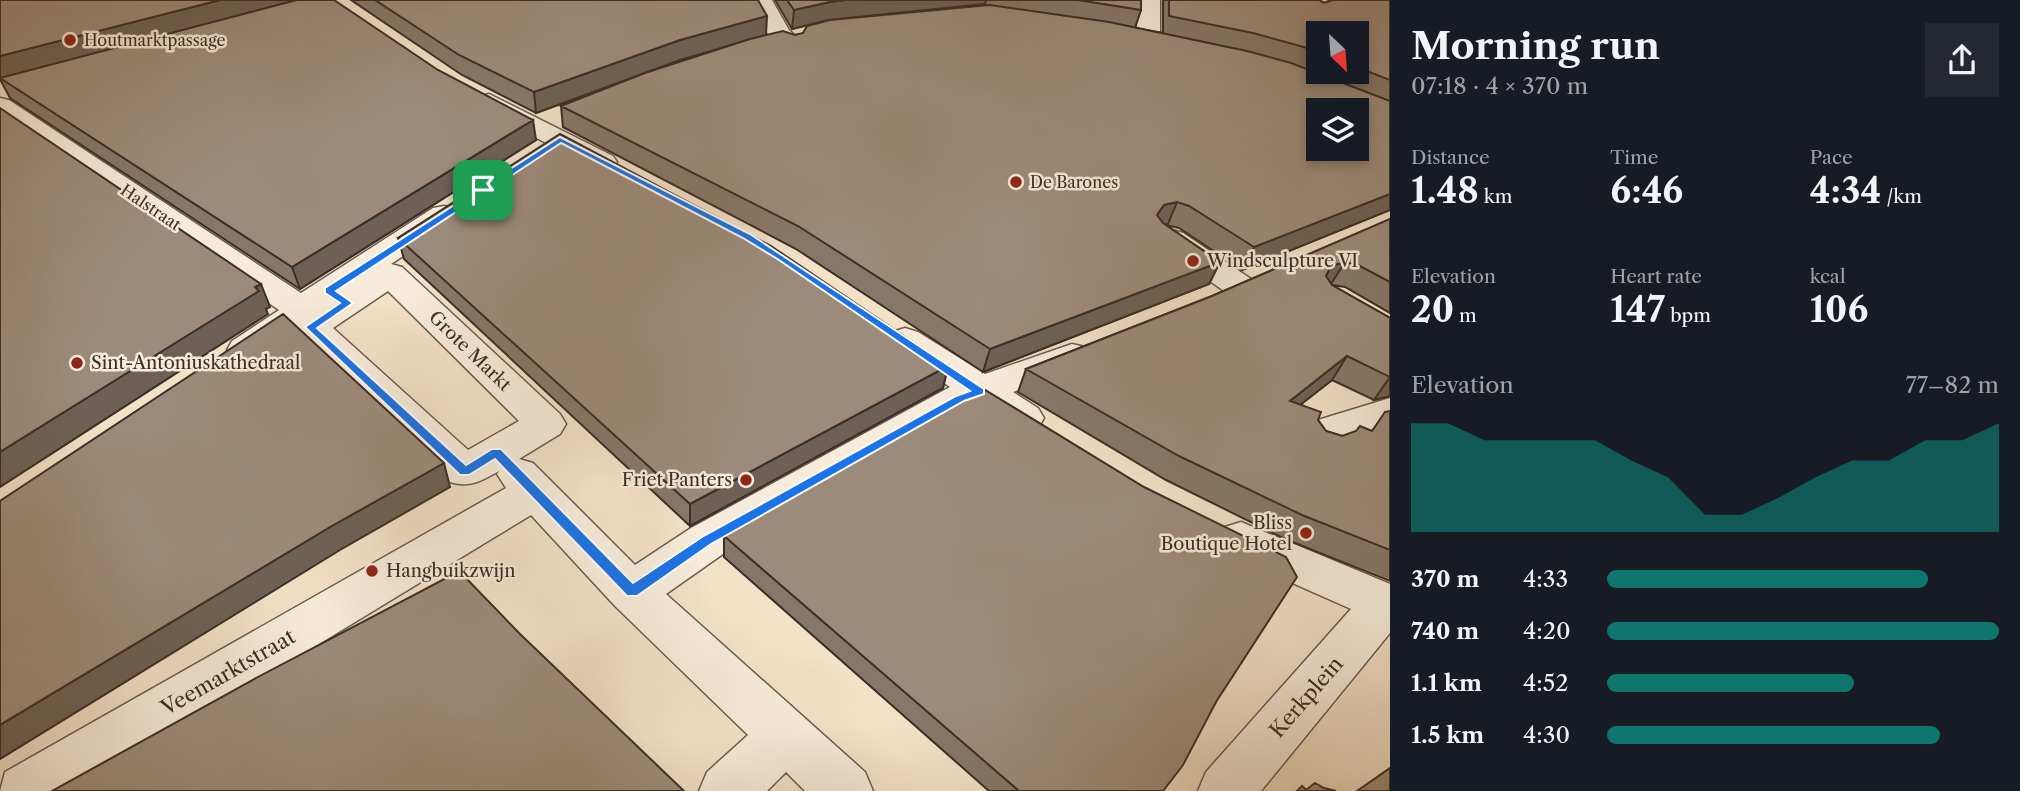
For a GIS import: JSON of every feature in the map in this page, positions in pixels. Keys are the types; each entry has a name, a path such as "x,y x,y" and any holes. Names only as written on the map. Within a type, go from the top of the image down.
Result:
{"street":[{"path":"761,0 787,41"},
{"path":"1149,0 1137,38 1175,47"},
{"path":"464,88 635,178"},
{"name":"Halstraat","path":"4,94 326,301"},
{"path":"210,373 326,301 468,200"},
{"path":"1167,237 1254,280 1201,304"},
{"name":"Grote Markt","path":"390,274 546,424 465,471 310,327 326,301 390,274"},
{"path":"880,323 980,391 1059,439"},
{"path":"632,592 707,541 960,398 1100,345"},
{"path":"1325,442 1332,430 1390,412"},
{"path":"497,453 632,592 845,791"},
{"name":"Veemarktstraat","path":"25,791 535,492"},
{"path":"1209,524 1273,544 1388,604"},
{"name":"Kerkplein","path":"1226,791 1388,604"},
{"path":"727,791 786,736"}],"building":[{"path":"0,0 220,0 0,56"},
{"path":"297,0 334,0 438,70 533,120 292,267 0,78"},
{"path":"375,0 758,0 767,16 680,40 534,92 459,55"},
{"path":"787,0 845,0 794,10"},
{"path":"1078,0 1141,0 1141,10"},
{"path":"1169,0 1319,0 1324,3 1333,0 1390,0 1390,80 1369,72 1369,21 1306,21 1306,48 1253,33 1169,16"},
{"path":"989,5 1109,22 1291,63 1306,69 1306,84 1346,84 1390,101 1390,194 1254,247 1189,206 1177,202 1164,205 1157,215 1163,223 1220,262 990,349 798,226 561,106 645,73 750,39 783,31 795,35 803,33 807,26 830,20"},
{"path":"0,108 261,284 255,287 259,291 0,452"},
{"path":"560,134 771,246 948,366 690,504 398,238"},
{"path":"1390,219 1390,282 1358,265 1345,262 1331,266 1326,276 1332,285 1390,318 1390,377 1347,356 1290,401 1321,412 1318,420 1326,431 1342,436 1356,431 1360,426 1372,431 1385,412 1390,411 1390,550 1302,515 1179,456 1026,369 1212,296"},
{"path":"283,314 444,463 330,527 0,725 0,501"},
{"path":"982,388 1144,487 1286,557 1297,577 1216,702 1183,765 1163,791 1019,791 724,536"},
{"path":"450,576 464,576 520,634 684,791 52,791 256,678"},
{"path":"1390,768 1390,791 1357,791"},
{"path":"1315,783 1336,791 1297,791 1302,786 1306,790"}],"place":[{"name":"Houtmarktpassage","path":"70,40"},
{"name":"De Barones","path":"1016,182"},
{"name":"Windsculpture VI","path":"1193,261"},
{"name":"Sint-Antoniuskathedraal","path":"77,363"},
{"name":"Friet Panters","path":"746,480"},
{"name":"Bliss Boutique Hotel","path":"1306,533"},
{"name":"Hangbuikzwijn","path":"372,571"}],"route":[{"path":"560,140 747,236 847,300 980,391 960,398 707,541 632,592 497,453 465,471 310,327 348,303 329,291 483,190 560,140"}]}
